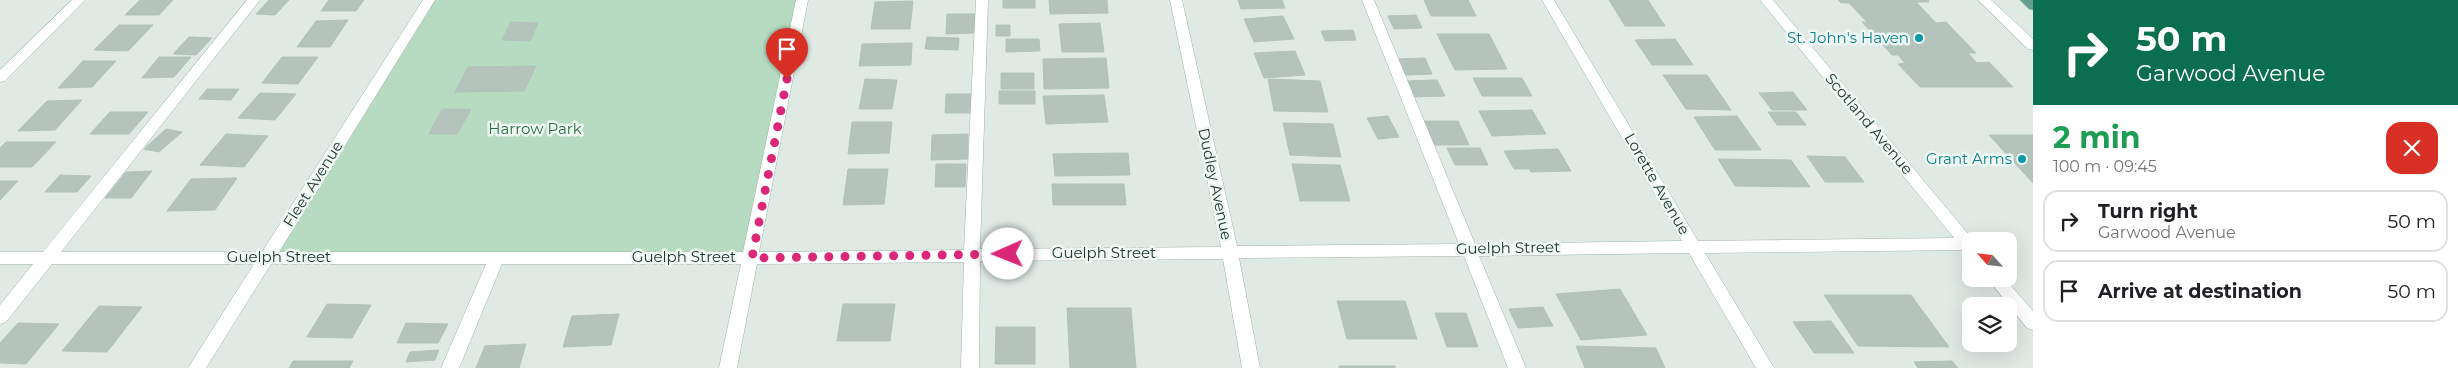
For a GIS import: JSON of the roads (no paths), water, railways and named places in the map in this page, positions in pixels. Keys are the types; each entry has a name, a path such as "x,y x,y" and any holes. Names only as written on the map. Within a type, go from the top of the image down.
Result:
{"main road":[{"path":"2026,0 2033,6"}],"street":[{"path":"0,78 79,0"},
{"path":"0,317 254,0"},
{"name":"Fleet Avenue","path":"197,368 429,0"},
{"path":"728,368 752,258 802,0"},
{"path":"970,368 972,254 982,0"},
{"name":"Dudley Avenue","path":"1176,0 1230,253 1252,368"},
{"path":"1368,0 1517,368"},
{"name":"Lorette Avenue","path":"1548,0 1765,368"},
{"name":"Scotland Avenue","path":"1766,0 1962,238"},
{"path":"1984,0 2033,46"},
{"name":"Guelph Street","path":"0,258 267,256 752,258 972,254 1230,253 1470,248 1962,246"},
{"path":"450,368 497,257"},
{"path":"2004,288 2033,323"}],"place":[{"name":"St. John's Haven","path":"1919,38"},
{"name":"Grant Arms","path":"2022,159"}],"park label":[{"name":"Harrow Park","path":"535,129"}]}
